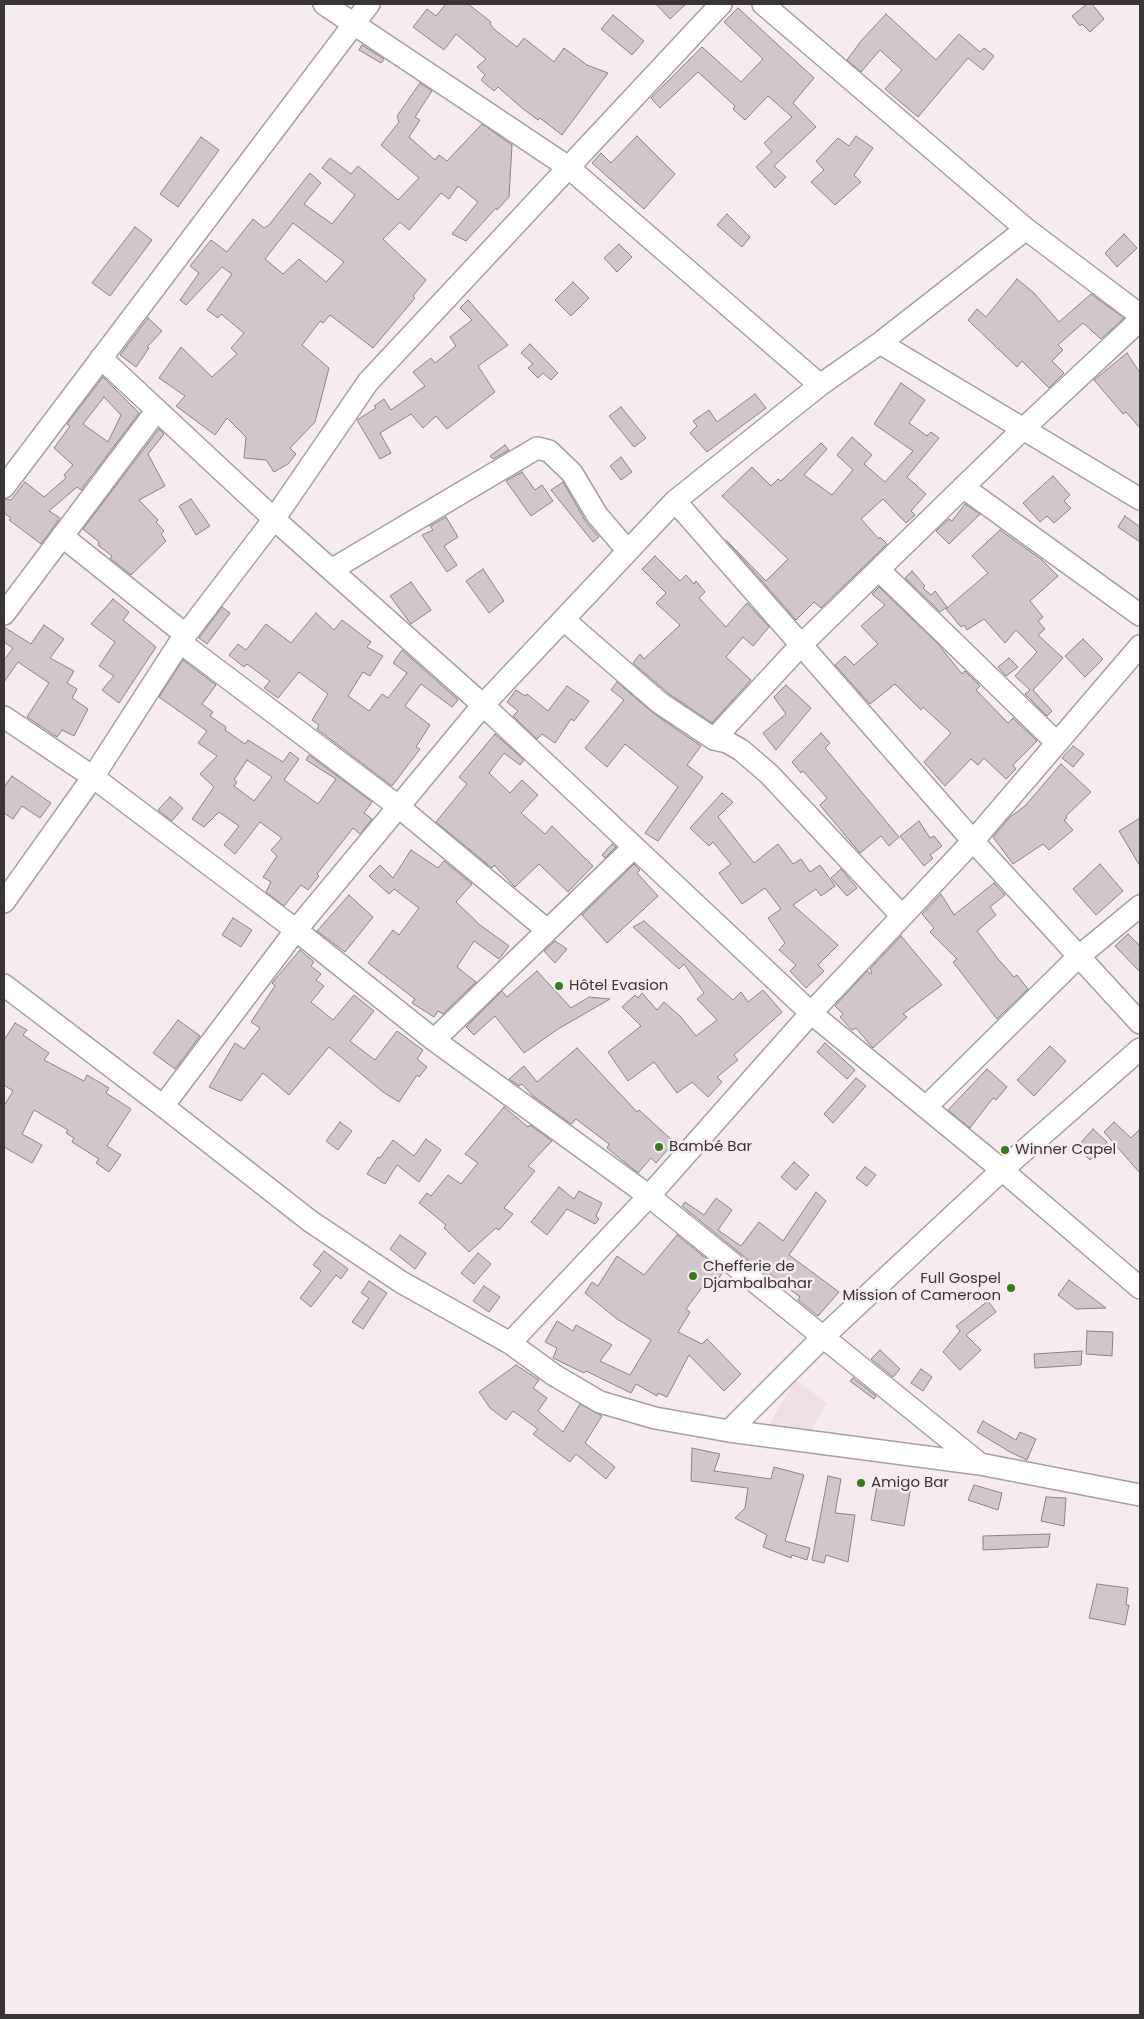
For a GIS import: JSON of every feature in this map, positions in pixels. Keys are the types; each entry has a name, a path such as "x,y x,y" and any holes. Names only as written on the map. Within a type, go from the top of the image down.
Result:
{"street":[{"path":"324,4 568,166 820,385"},
{"path":"4,488 369,4"},
{"path":"4,902 93,778 183,638 274,519 368,382 721,4"},
{"path":"763,4 1026,229 1140,315"},
{"path":"163,1106 296,930 483,706 675,501 820,385 880,343 1026,229"},
{"path":"714,739 801,645 1023,429 1140,320"},
{"path":"880,343 1140,500"},
{"path":"101,358 274,519 483,706 811,1013 1137,1278"},
{"path":"4,614 157,410"},
{"path":"331,570 537,448 549,451 572,473 597,515 628,551"},
{"path":"963,488 1140,615"},
{"path":"675,501 973,841 1140,1023"},
{"path":"62,536 183,638 399,807 547,930"},
{"path":"879,570 1057,743"},
{"path":"564,620 660,703 714,739 727,742 741,750 769,774 902,916"},
{"path":"510,1343 649,1196 811,1013 973,841 1140,646"},
{"path":"4,717 93,778 296,930 434,1040 649,1196 980,1464"},
{"path":"434,1040 634,847"},
{"path":"926,1107 1078,957 1140,906"},
{"path":"4,985 310,1221 401,1282 510,1343 554,1375 600,1402 656,1418 729,1431 980,1464 1140,1495"},
{"path":"729,1431 824,1336 1002,1170 1140,1049"}],"shaded area":[{"path":"795,1380 827,1403 809,1434 767,1428"}],"building":[{"path":"446,4 468,4 491,22 490,24 495,30 517,47 524,38 554,62 564,48 587,65 608,73 562,135 540,118 538,120 522,108 498,87 494,91 481,80 485,75 477,67 486,59 456,34 444,50 413,27 427,9 436,16"},
{"path":"656,4 686,4 670,19"},
{"path":"1087,4 1092,4 1104,19 1090,32 1082,24 1080,26 1072,16"},
{"path":"738,8 814,78 793,103 816,127 774,166 786,177 775,188 756,167 772,152 764,143 792,117 768,96 745,120 733,109 735,106 698,72 660,108 651,98 702,47 741,82 763,59 724,22"},
{"path":"886,14 936,60 959,34 980,52 984,48 994,56 983,70 968,58 918,117 885,89 902,70 880,50 861,72 847,60 861,41"},
{"path":"613,15 644,41 632,55 601,29"},
{"path":"362,45 384,59 381,63 359,50"},
{"path":"420,83 432,91 415,117 420,120 409,137 435,160 439,155 447,161 482,124 512,145 509,197 497,210 496,208 466,241 452,234 478,202 458,186 449,199 441,193 409,230 400,222 383,239 426,280 413,296 415,298 373,348 330,315 323,323 320,321 302,345 329,368 315,422 290,448 296,454 288,464 274,472 266,460 244,458 246,437 227,418 215,435 176,406 185,396 159,378 181,347 212,377 237,354 231,348 244,333 221,314 218,318 207,310 232,274 222,267 186,305 180,300 199,273 190,266 211,240 227,252 253,219 264,228 269,225 310,173 321,183 304,204 332,224 355,195 322,168 330,158 351,174 358,166 398,200 419,178 381,145 399,122 397,116","holes":["293,223 344,262 326,282 299,259 283,274 265,259"]},
{"path":"637,136 675,174 644,209 592,163 601,153 611,163"},
{"path":"856,136 873,148 854,175 861,182 835,205 811,182 824,170 816,161 838,138 849,146"},
{"path":"201,137 219,150 178,207 160,194"},
{"path":"727,214 750,237 742,247 717,225"},
{"path":"135,227 152,240 110,296 92,283"},
{"path":"1124,234 1137,248 1117,267 1105,253"},
{"path":"619,244 632,257 617,272 604,258"},
{"path":"1017,279 1034,293 1059,322 1091,294 1124,318 1101,339 1083,323 1058,345 1063,350 1052,361 1064,373 1049,388 1022,361 1017,367 968,320 977,309 986,317"},
{"path":"573,282 589,298 571,316 555,300"},
{"path":"468,300 508,345 478,366 495,392 447,429 436,416 423,428 411,414 380,433 391,453 380,459 357,420 376,408 374,406 384,399 391,410 425,386 413,372 431,358 435,363 456,346 450,337 472,320 460,308"},
{"path":"148,318 162,331 147,347 149,348 136,367 120,355"},
{"path":"530,344 558,373 551,380 543,373 538,378 528,368 533,364 521,353"},
{"path":"1127,353 1140,373 1140,428 1126,412 1123,414 1094,380"},
{"path":"103,377 139,413 81,490 77,487 49,511 60,518 41,544 9,520 11,518 4,513 4,499 11,500 25,482 44,497 66,478 64,475 73,465 54,448 70,426 67,424","holes":["104,397 121,415 108,442 83,424"]},
{"path":"901,383 925,400 909,423 927,436 931,432 939,438 907,477 926,494 911,511 915,515 906,523 883,499 861,519 879,539 880,537 887,544 821,608 814,602 796,620 726,540 766,581 788,559 722,496 752,467 771,486 778,479 781,481 821,443 827,449 804,475 832,495 853,470 837,455 852,437 872,455 864,464 885,482 913,451 874,424"},
{"path":"755,394 766,408 707,452 690,433 697,426 693,421 709,410 717,422"},
{"path":"621,407 646,438 634,447 609,416"},
{"path":"159,429 164,434 148,454 165,486 139,500 158,520 156,522 164,531 161,534 166,541 131,575 110,558 112,556 98,545 99,542 83,529"},
{"path":"505,445 509,450 493,459 490,456"},
{"path":"621,457 632,472 621,480 610,466"},
{"path":"522,472 535,490 542,485 553,501 531,516 506,481"},
{"path":"1053,476 1070,495 1064,501 1071,508 1054,523 1047,516 1040,522 1023,503"},
{"path":"563,482 586,522 599,537 593,542 551,490"},
{"path":"191,499 210,526 196,535 179,506"},
{"path":"965,504 980,514 949,544 936,531 949,519 952,521"},
{"path":"1125,516 1140,527 1140,542 1118,527"},
{"path":"446,517 458,537 444,546 457,565 447,572 422,535 433,530 430,526"},
{"path":"1000,530 1042,560 1058,576 1030,601 1043,617 1038,621 1045,629 1038,635 1063,658 1033,690 1052,711 1047,716 1025,694 1030,690 1015,676 1037,652 1016,630 1005,643 984,619 967,630 964,625 961,627 946,609 988,573 972,556"},
{"path":"655,556 680,581 686,575 694,584 696,581 705,592 699,598 726,627 747,603 769,627 753,646 743,637 726,657 751,680 712,723 668,693 633,663 640,654 644,659 680,625 656,603 666,593 642,569"},
{"path":"483,569 504,601 489,613 466,581"},
{"path":"912,571 925,586 923,588 931,595 935,591 947,607 940,612 905,578"},
{"path":"411,582 431,610 411,624 390,596"},
{"path":"879,587 938,644 962,674 965,671 980,686 976,690 1008,723 1013,718 1037,741 1013,765 1016,769 1006,779 984,758 978,765 971,759 945,786 924,762 951,733 923,707 921,710 895,684 870,704 835,665 845,656 854,665 878,644 861,626 885,605 872,594"},
{"path":"113,599 129,612 123,620 156,647 119,703 102,690 114,676 99,666 115,642 91,624"},
{"path":"222,607 230,613 207,644 199,638"},
{"path":"316,613 334,630 342,620 371,642 367,647 383,656 370,676 363,672 348,696 369,711 382,694 388,698 407,673 393,663 402,650 458,700 452,707 421,684 405,706 430,725 416,747 420,749 392,786 317,729 319,725 312,720 328,694 299,672 278,698 264,688 270,681 247,664 244,667 229,655 238,644 246,650 266,624 291,643"},
{"path":"44,625 64,639 50,658 74,671 67,683 77,689 72,698 88,709 74,736 62,730 57,737 27,717 49,683 18,662 4,682 4,660 13,648 4,642 4,627 31,644"},
{"path":"1083,639 1103,659 1085,677 1065,656"},
{"path":"1009,658 1018,667 1006,676 998,667"},
{"path":"183,660 216,685 202,704 213,712 210,716 226,727 225,730 245,744 248,740 283,762 290,752 299,759 284,780 318,804 336,779 306,760 309,755 372,802 364,813 372,819 360,834 353,828 317,874 319,876 308,890 301,885 284,906 266,892 271,882 263,877 277,856 271,850 282,838 260,822 235,854 224,845 239,826 219,812 204,827 192,819 214,787 200,774 217,756 198,743 207,731 159,697","holes":["247,760 272,777 254,801 234,786 237,782 234,780"]},
{"path":"617,682 653,713 701,746 687,765 703,777 658,841 645,833 678,787 625,744 607,767 585,748 624,700 611,690"},
{"path":"786,685 811,708 776,750 763,733 786,714 774,697"},
{"path":"567,686 589,701 574,721 571,719 555,743 542,734 537,739 513,716 518,711 507,702 516,690 525,696 527,694 548,711"},
{"path":"821,733 830,743 825,748 899,837 889,846 881,836 860,853 820,805 827,798 803,771 801,773 792,762"},
{"path":"495,734 524,760 520,765 504,753 489,773 510,793 522,780 538,795 521,813 545,834 552,826 593,866 568,892 539,864 515,887 494,865 492,868 436,822 467,784 459,777"},
{"path":"1073,746 1084,754 1073,767 1062,758"},
{"path":"1061,764 1091,792 1064,820 1073,830 1049,850 1043,844 1013,864 993,837 1010,817 1025,806"},
{"path":"12,776 51,803 40,818 22,806 13,819 4,813 4,787"},
{"path":"722,793 733,802 718,817 754,863 778,844 793,864 801,859 810,872 820,865 835,886 821,896 816,889 793,905 838,945 818,965 824,971 806,988 790,971 796,965 779,950 785,943 768,918 781,909 765,888 742,904 719,873 731,864 713,842 709,846 690,828"},
{"path":"170,797 183,808 172,821 158,810"},
{"path":"1140,818 1140,866 1119,831"},
{"path":"919,821 930,838 934,836 942,846 930,855 933,858 924,866 900,836"},
{"path":"612,844 616,847 605,858 602,855"},
{"path":"411,850 438,868 444,861 472,884 456,902 480,925 509,946 499,959 474,941 457,967 476,982 443,1014 438,1011 434,1017 412,1003 415,999 368,963 393,930 399,935 419,908 394,889 389,894 369,876 380,865 393,878"},
{"path":"634,864 640,870 637,873 658,896 607,943 582,915"},
{"path":"1100,864 1123,891 1096,915 1073,889"},
{"path":"841,869 857,888 847,896 831,878"},
{"path":"994,883 1005,895 990,907 996,915 977,931 998,959 1014,977 1017,975 1028,989 997,1019 953,962 957,959 930,932 934,928 922,914 941,894 954,915"},
{"path":"349,895 373,917 345,952 317,931"},
{"path":"233,918 252,930 241,947 222,935"},
{"path":"644,921 733,1000 741,992 748,1002 763,990 782,1012 734,1055 738,1060 717,1077 722,1082 708,1097 692,1082 677,1093 654,1062 628,1081 608,1052 641,1026 622,1007 635,995 638,998 642,993 657,1010 664,1002 681,1017 696,1036 717,1020 697,999 704,993 684,964 679,969 633,927"},
{"path":"1128,934 1140,946 1140,972 1115,946"},
{"path":"901,936 942,985 903,1014 907,1017 873,1048 856,1028 852,1030 840,1017 843,1014 835,1006 867,971 871,974 870,969"},
{"path":"555,941 567,949 555,963 544,951"},
{"path":"300,950 314,962 311,966 321,974 316,980 324,986 311,1002 333,1020 354,995 374,1011 350,1041 375,1060 397,1031 423,1050 417,1059 427,1067 419,1077 417,1075 399,1102 383,1092 329,1047 289,1095 263,1073 241,1101 209,1087 235,1043 244,1049 260,1028 251,1022 275,986 272,983"},
{"path":"537,971 571,1008 589,997 610,999 558,1029 524,1053 495,1016 474,1035 466,1027 502,991 507,997"},
{"path":"178,1020 200,1036 175,1069 153,1053"},
{"path":"15,1023 27,1030 23,1035 49,1053 44,1060 84,1081 87,1075 109,1088 106,1093 131,1109 107,1146 121,1155 109,1172 96,1163 99,1159 72,1142 74,1138 66,1133 68,1130 34,1110 22,1134 42,1145 32,1163 4,1147 4,1106 13,1091 4,1085 4,1040"},
{"path":"825,1043 855,1070 847,1079 817,1052"},
{"path":"1050,1046 1066,1061 1034,1096 1017,1080"},
{"path":"577,1048 637,1112 639,1110 674,1142 656,1163 651,1158 638,1173 607,1148 609,1144 576,1119 571,1124 533,1096 522,1084 519,1086 509,1079 524,1066 537,1082"},
{"path":"987,1069 1007,1087 996,1100 993,1098 970,1128 948,1110"},
{"path":"856,1078 866,1086 833,1123 824,1114"},
{"path":"504,1107 528,1127 530,1125 552,1141 528,1166 535,1171 504,1208 513,1214 499,1230 496,1228 469,1252 444,1228 446,1225 419,1203 427,1193 431,1196 448,1175 461,1184 478,1163 465,1154"},
{"path":"340,1122 352,1131 338,1150 326,1141"},
{"path":"1114,1122 1131,1138 1140,1129 1140,1173 1104,1132"},
{"path":"1093,1129 1107,1142 1090,1160 1077,1147"},
{"path":"426,1139 441,1150 419,1182 397,1165 385,1184 367,1174 378,1157 380,1158 393,1140 414,1156"},
{"path":"794,1162 809,1175 796,1190 781,1177"},
{"path":"865,1167 876,1175 867,1186 856,1178"},
{"path":"559,1187 574,1199 579,1191 602,1203 596,1216 599,1219 595,1224 567,1209 547,1235 531,1222"},
{"path":"816,1192 826,1201 789,1255 839,1292 818,1316 798,1300 800,1297 770,1274 769,1276 763,1272 682,1206 685,1202 704,1215 716,1198 732,1210 718,1230 741,1246 759,1222 783,1241"},
{"path":"400,1235 426,1253 415,1269 390,1249"},
{"path":"677,1235 723,1272 715,1283 709,1278 686,1309 690,1312 678,1332 702,1344 707,1339 741,1374 724,1391 689,1355 667,1397 658,1393 657,1396 636,1384 631,1393 586,1371 584,1373 553,1358 557,1348 545,1342 557,1321 573,1331 576,1325 612,1345 600,1361 630,1375 651,1340 617,1319 585,1293 592,1282 598,1286 617,1256 644,1275"},
{"path":"324,1251 348,1269 341,1279 336,1275 311,1307 300,1298 321,1271 313,1265"},
{"path":"478,1253 491,1264 474,1284 461,1273"},
{"path":"1069,1280 1106,1308 1076,1309 1058,1295"},
{"path":"369,1281 387,1293 363,1329 352,1322 369,1298 361,1293"},
{"path":"484,1286 500,1297 489,1312 473,1301"},
{"path":"988,1301 996,1312 966,1335 981,1350 960,1370 943,1352 960,1331 956,1326"},
{"path":"1087,1331 1113,1332 1112,1356 1086,1354"},
{"path":"880,1350 900,1369 893,1377 871,1359"},
{"path":"1082,1351 1081,1365 1035,1368 1034,1354"},
{"path":"516,1365 539,1380 533,1388 547,1398 538,1411 563,1432 580,1404 602,1416 585,1443 615,1467 606,1479 576,1454 570,1462 533,1434 538,1429 513,1411 506,1420 490,1408 479,1392"},
{"path":"921,1369 932,1377 923,1391 911,1383"},
{"path":"853,1378 876,1396 874,1399 850,1381"},
{"path":"983,1421 1016,1440 1020,1432 1036,1439 1027,1460 977,1432"},
{"path":"692,1448 720,1454 714,1471 771,1479 774,1467 804,1475 785,1541 810,1548 807,1560 792,1555 791,1558 763,1547 767,1535 735,1518 745,1508 748,1488 691,1481"},
{"path":"828,1476 841,1479 835,1513 855,1515 848,1562 826,1555 824,1563 812,1560"},
{"path":"878,1480 911,1486 904,1526 871,1520"},
{"path":"974,1485 1002,1493 998,1510 968,1500"},
{"path":"1046,1497 1066,1498 1064,1526 1041,1521"},
{"path":"1050,1534 1048,1547 983,1550 983,1536"},
{"path":"1097,1584 1128,1588 1126,1605 1129,1605 1125,1625 1089,1618"}],"place":[{"name":"Hôtel Evasion","path":"559,986"},
{"name":"Bambé Bar","path":"659,1147"},
{"name":"Winner Capel","path":"1005,1150"},
{"name":"Chefferie de Djambalbahar","path":"693,1276"},
{"name":"Full Gospel Mission of Cameroon","path":"1011,1288"},
{"name":"Amigo Bar","path":"861,1483"}]}
